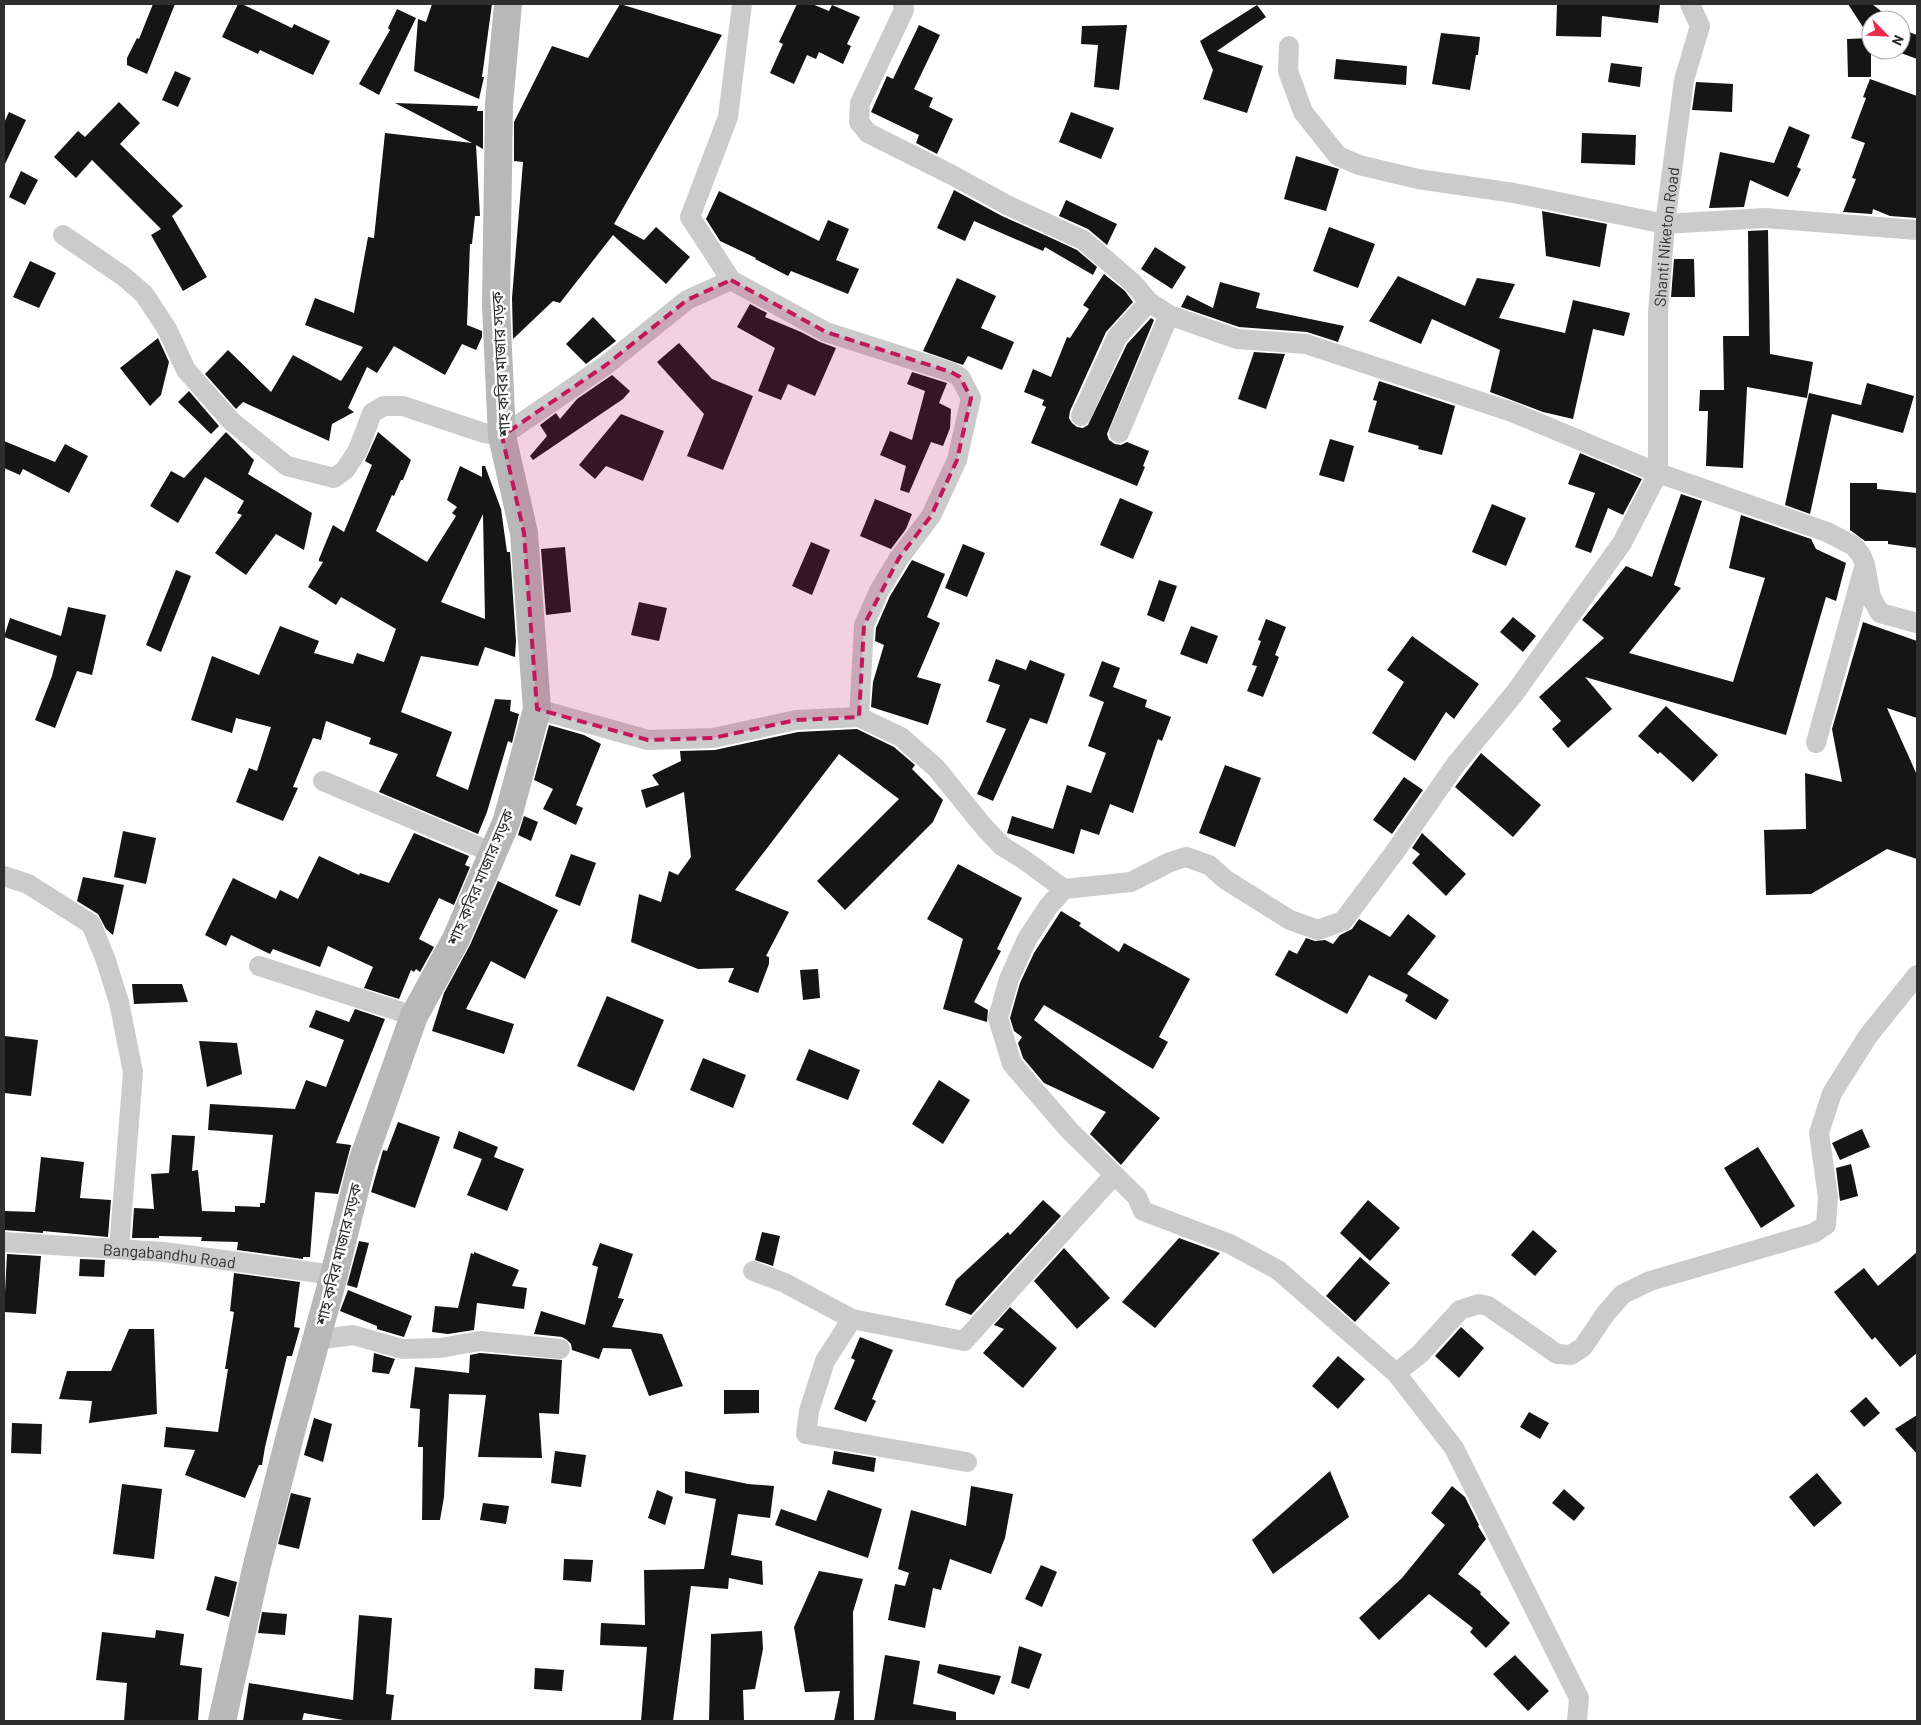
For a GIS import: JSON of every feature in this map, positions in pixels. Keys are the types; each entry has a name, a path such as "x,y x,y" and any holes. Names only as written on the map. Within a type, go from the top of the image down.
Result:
{"street":[{"name":"শাহ কবির মাজার সড়ক","path":"222,1721 260,1556 362,1162 414,1016 456,938 506,820 537,709 524,533 502,436 496,306 499,104 508,4"},
{"path":"742,4 728,117 690,217 731,280 826,332 951,372 960,378 971,398 957,460 931,516 899,558 879,591 864,625 859,717"},
{"path":"903,4 904,10 860,103 859,122 868,134 952,175 1007,205 1083,240 1133,283 1149,302 1169,315 1237,339 1306,344 1316,347 1512,412 1658,473 1827,532 1854,546 1861,555 1865,564 1870,597 1880,613 1917,623"},
{"name":"Shanti Niketon Road","path":"1658,473 1658,313 1665,224 1684,80 1700,26 1690,4"},
{"path":"1289,46 1288,71 1303,112 1338,156 1359,165 1418,179 1514,193 1665,224 1765,218 1917,230"},
{"path":"63,235 123,276 144,294 167,329 186,370 231,421 287,466 334,478 345,470 358,450 372,414 384,406 403,406 484,433 502,436 606,365 688,300 731,280"},
{"path":"1081,416 1117,337 1149,302"},
{"path":"1120,433 1169,315"},
{"path":"537,709 648,740 713,738 796,720 859,717 901,737 936,768 1002,846 1064,889 1130,882 1186,856 1208,865 1226,880 1290,920 1318,930 1343,920 1394,853 1456,764 1514,694 1622,542 1658,473"},
{"path":"1816,743 1865,564"},
{"path":"323,782 493,853"},
{"path":"4,876 28,884 91,924 106,958 119,1002 132,1072 119,1249"},
{"path":"1064,889 1048,907 1027,939 1009,979 998,1018 1012,1064 1069,1130 1137,1197 1143,1211 1230,1244 1278,1270 1396,1373 1454,1448 1578,1698 1577,1721"},
{"path":"259,966 414,1016"},
{"path":"1396,1373 1420,1354 1460,1310 1479,1304 1488,1306 1557,1354 1571,1355 1583,1347 1606,1314 1623,1294 1650,1281 1814,1233 1826,1224 1828,1197 1819,1133 1832,1093 1868,1036 1917,975"},
{"path":"753,1271 784,1283 852,1319 964,1341 1114,1175"},
{"name":"Bangabandhu Road","path":"4,1242 164,1252 334,1275"},
{"path":"852,1319 825,1361 809,1411 806,1434 967,1462"},
{"path":"316,1340 352,1335 402,1349 440,1348 480,1341 560,1349"}],"highlighted area":[{"path":"731,280 826,332 951,372 960,377 971,398 957,460 931,516 899,558 864,625 859,717 796,720 713,738 648,740 537,709 524,533 502,436 606,365 687,300"}],"building":[{"path":"153,4 175,4 147,74 127,65 127,58 137,38 139,39"},
{"path":"238,4 242,4 292,28 294,24 330,41 313,75 260,50 258,54 222,37"},
{"path":"432,4 492,4 482,77 484,77 479,99 414,71 418,19 426,22"},
{"path":"620,4 722,35 614,224 644,240 656,227 690,257 666,284 613,235 560,303 553,301 513,339 512,298 523,162 514,161 514,122 552,46 588,58"},
{"path":"797,4 812,4 829,11 832,5 860,17 847,44 851,46 843,64 819,52 816,59 807,55 794,84 770,73 783,44 779,42"},
{"path":"1557,4 1660,4 1658,23 1602,16 1601,37 1556,36"},
{"path":"1848,4 1872,4 1880,10 1861,10 1861,24"},
{"path":"1257,5 1266,17 1217,51 1263,66 1247,113 1203,99 1213,70 1200,41"},
{"path":"397,9 416,18 379,95 359,84 390,30 388,28"},
{"path":"919,25 940,35 914,89 933,98 929,107 953,119 937,154 916,143 919,135 871,112 887,76 893,79"},
{"path":"1127,25 1119,90 1094,87 1098,45 1081,44 1082,26"},
{"path":"1441,33 1480,37 1470,90 1432,84"},
{"path":"1911,33 1917,35 1917,59 1911,57"},
{"path":"1861,38 1861,60 1871,60 1871,77 1848,77 1847,39"},
{"path":"1336,59 1407,66 1406,85 1334,79"},
{"path":"1611,63 1642,67 1640,87 1608,82"},
{"path":"175,71 191,78 178,107 162,100"},
{"path":"1870,79 1917,96 1917,218 1890,216 1873,209 1872,214 1843,212 1856,179 1852,178 1865,143 1851,138 1866,98 1863,97"},
{"path":"1696,82 1733,84 1732,112 1692,110"},
{"path":"119,102 140,123 120,144 183,206 172,216 207,277 183,291 151,235 161,229 92,160 76,178 54,157 78,131 85,137"},
{"path":"395,103 478,106 477,111 483,111 483,149 476,145 480,216 475,216 472,244 470,244 467,325 482,331 482,337 476,350 462,344 445,375 394,346 377,373 367,367 348,408 354,412 332,424 329,441 243,402 236,409 205,374 228,350 271,392 293,355 341,381 363,347 305,325 315,298 354,313 368,237 374,238 385,133 472,143"},
{"path":"9,112 26,120 4,166 4,123"},
{"path":"1071,112 1114,128 1101,159 1059,142"},
{"path":"1789,126 1810,135 1797,167 1801,169 1788,197 1750,180 1744,207 1709,208 1720,152 1774,163"},
{"path":"1582,133 1636,135 1635,165 1581,163"},
{"path":"1296,156 1339,169 1326,211 1284,199"},
{"path":"21,171 38,180 25,205 9,197"},
{"path":"954,190 1002,216 1077,250 1097,267 1093,275 1045,247 1043,251 974,221 965,241 937,228"},
{"path":"719,191 819,241 828,220 849,229 836,260 859,269 848,294 791,271 788,276 720,241 706,219"},
{"path":"1066,200 1117,224 1107,245 1088,229 1059,216"},
{"path":"1542,211 1607,224 1600,267 1546,256"},
{"path":"1329,227 1375,244 1358,288 1313,271"},
{"path":"1768,230 1770,354 1813,362 1807,398 1747,387 1743,468 1706,466 1708,411 1699,411 1700,390 1724,390 1723,336 1749,336 1748,231"},
{"path":"1155,247 1186,267 1172,289 1141,269"},
{"path":"1674,259 1694,259 1695,297 1671,297"},
{"path":"30,261 56,273 39,308 13,297"},
{"path":"1104,274 1125,291 1133,302 1106,332 1070,411 1069,418 1077,427 1083,428 1088,425 1127,344 1151,318 1154,320 1107,434 1109,440 1115,444 1121,445 1127,442 1149,451 1137,486 1031,443 1046,407 1042,405 1044,400 1024,392 1033,369 1051,377 1067,337 1070,338 1089,309 1083,305"},
{"path":"1398,276 1465,306 1477,278 1515,284 1499,318 1565,333 1573,300 1630,313 1624,336 1593,329 1573,419 1543,412 1490,392 1500,350 1432,319 1421,344 1369,321"},
{"path":"957,278 996,296 981,328 1014,342 1002,370 968,356 963,365 923,351"},
{"path":"1220,282 1260,293 1256,308 1344,326 1338,342 1307,332 1239,327 1181,307 1187,295 1213,308"},
{"path":"750,304 767,313 765,317 836,348 815,396 788,384 781,400 758,391 775,348 737,327"},
{"path":"593,317 616,341 586,364 566,344"},
{"path":"158,338 169,362 161,395 150,406 120,368"},
{"path":"679,343 712,379 753,396 723,470 687,456 704,414 657,362"},
{"path":"1254,352 1285,354 1266,409 1238,399"},
{"path":"912,372 947,383 939,403 951,409 950,428 943,446 931,442 909,493 900,490 906,466 880,455 890,431 912,440 925,391 907,384"},
{"path":"612,375 630,391 623,399 533,460 530,456 547,436 540,425 556,413 560,419 577,399"},
{"path":"1379,381 1455,406 1442,455 1418,449 1419,446 1368,432 1377,401 1373,400"},
{"path":"1867,383 1914,396 1903,433 1832,414 1810,514 1785,505 1809,393 1861,405"},
{"path":"189,391 219,426 211,434 178,402"},
{"path":"621,414 664,431 643,481 606,466 595,479 579,465"},
{"path":"226,432 254,460 248,474 312,513 304,550 276,534 246,575 215,553 242,515 237,513 244,501 205,477 178,523 150,506 171,471 184,478"},
{"path":"378,432 411,460 403,480 401,480 394,496 392,495 376,531 427,562 456,516 452,513 457,507 447,500 460,466 482,477 482,466 485,466 501,509 507,552 510,552 516,641 515,657 485,647 478,666 421,656 401,712 452,732 436,776 468,790 495,699 511,700 510,711 519,714 512,743 508,741 487,812 478,834 379,792 398,754 369,744 371,738 326,721 321,740 313,738 293,787 298,788 283,821 236,802 249,768 257,771 271,727 236,718 232,733 191,720 212,656 259,675 280,626 319,641 314,653 353,664 357,653 384,662 396,629 341,597 336,605 308,587 323,562 319,561 319,559 333,525 344,532 372,465 365,461","holes":["483,514 485,619 441,602"]},
{"path":"1330,439 1354,446 1344,482 1319,475"},
{"path":"4,441 55,462 65,444 88,456 69,493 23,469 20,475 4,468"},
{"path":"1580,453 1642,479 1623,515 1608,508 1591,553 1575,547 1595,493 1568,484"},
{"path":"1850,483 1877,483 1877,489 1917,493 1917,548 1888,544 1888,541 1865,541 1850,530"},
{"path":"1681,494 1702,501 1674,585 1681,588 1629,653 1733,682 1765,578 1729,568 1741,515 1811,539 1816,549 1846,563 1836,601 1826,597 1786,735 1585,677 1612,709 1568,748 1552,729 1561,721 1539,697 1604,638 1582,620 1626,566 1652,577"},
{"path":"1120,498 1153,512 1133,559 1100,545"},
{"path":"875,499 912,514 906,529 891,549 860,536"},
{"path":"1492,504 1526,518 1506,566 1472,552"},
{"path":"811,542 830,550 812,595 792,586"},
{"path":"963,544 985,553 967,597 945,588"},
{"path":"565,547 571,612 546,615 541,549"},
{"path":"912,560 945,574 927,617 940,623 917,677 941,684 928,725 871,707 873,682 884,645 875,641 876,628 890,596"},
{"path":"176,570 191,576 161,652 146,645"},
{"path":"1159,580 1177,586 1164,622 1147,615"},
{"path":"639,602 667,608 659,641 631,635"},
{"path":"68,607 106,615 92,675 77,671 55,728 35,720 52,676 57,656 4,637 10,618 61,636"},
{"path":"1513,617 1536,636 1523,652 1500,632"},
{"path":"1266,619 1286,627 1275,655 1279,657 1263,697 1247,691 1257,666 1252,665 1261,641 1258,640"},
{"path":"1863,622 1917,641 1917,718 1887,708 1917,775 1917,859 1887,849 1811,894 1766,895 1764,830 1806,829 1805,773 1842,782 1832,729"},
{"path":"1191,626 1218,636 1207,664 1180,654"},
{"path":"1412,636 1479,684 1454,719 1446,712 1415,761 1372,733 1404,682 1387,670"},
{"path":"996,659 1026,670 1030,660 1065,674 1047,724 1030,718 993,801 977,794 1006,729 986,722 1000,685 988,681"},
{"path":"1102,661 1120,668 1113,687 1147,700 1145,707 1171,717 1162,741 1158,739 1133,813 1110,804 1099,835 1081,829 1074,854 1007,833 1012,816 1053,829 1067,785 1091,793 1106,753 1088,746 1104,702 1089,696"},
{"path":"1666,706 1718,755 1693,782 1660,752 1658,754 1638,736"},
{"path":"549,725 584,735 601,744 576,805 583,808 576,825 543,809 553,789 534,780"},
{"path":"857,729 894,747 915,765 912,769 943,800 933,822 845,910 817,881 899,799 839,754 735,890 789,912 766,956 769,957 769,964 758,993 728,982 734,968 698,969 631,942 639,894 661,902 669,871 678,875 691,857 684,792 646,808 641,790 659,785 652,775 681,761 680,751 715,750 798,732"},
{"path":"1481,753 1541,805 1513,837 1455,787"},
{"path":"1225,765 1261,778 1235,847 1199,833"},
{"path":"1404,777 1423,790 1392,834 1373,820"},
{"path":"524,816 538,822 531,841 518,835"},
{"path":"123,831 156,838 146,884 114,877"},
{"path":"414,833 469,856 465,865 470,867 454,905 439,898 419,939 434,947 420,972 416,969 414,972 411,970 399,999 364,988 373,967 328,946 320,967 273,949 270,954 231,935 226,946 205,935 233,878 276,899 280,890 298,899 319,856 359,875 360,873 389,883"},
{"path":"1422,833 1466,874 1446,896 1412,863 1420,854 1412,848"},
{"path":"571,854 596,863 580,906 555,896"},
{"path":"958,864 1022,898 997,949 1001,951 974,1002 988,1010 987,1022 943,1009 963,939 927,919"},
{"path":"83,877 124,885 113,935 106,929 98,914 77,901"},
{"path":"498,881 558,910 525,979 491,961 466,1009 514,1024 504,1054 432,1031 444,993 470,945"},
{"path":"1061,911 1081,923 1079,926 1119,952 1124,943 1190,979 1159,1037 1168,1042 1153,1069 1044,1005 1034,1020 1160,1118 1121,1165 1090,1134 1106,1112 1044,1083 1023,1058 1018,1043 1022,1037 1014,1031 1010,1018 1020,983 1034,953"},
{"path":"1408,914 1436,936 1407,974 1449,1000 1436,1020 1405,1001 1408,995 1369,975 1347,1014 1275,975 1289,950 1297,954 1306,938 1315,941 1325,940 1333,944 1340,935 1352,929 1359,919 1390,937"},
{"path":"818,969 820,998 803,1000 800,970"},
{"path":"132,984 182,984 188,1002 134,1004"},
{"path":"607,996 664,1020 634,1091 577,1066"},
{"path":"355,1009 385,1019 336,1143 351,1145 338,1194 315,1192 310,1257 303,1257 303,1259 237,1250 238,1242 201,1241 202,1237 159,1236 159,1238 132,1238 134,1208 154,1209 151,1174 169,1173 172,1135 195,1136 192,1171 198,1170 202,1211 235,1212 235,1206 260,1207 260,1203 265,1203 273,1135 208,1130 210,1104 295,1109 306,1080 326,1087 344,1040 309,1027 316,1010 349,1022"},
{"path":"5,1036 38,1040 31,1096 4,1093"},
{"path":"199,1041 237,1043 242,1074 207,1087"},
{"path":"809,1049 860,1070 848,1100 796,1080"},
{"path":"703,1058 746,1075 733,1108 690,1090"},
{"path":"939,1080 970,1100 943,1144 912,1124"},
{"path":"398,1122 440,1137 415,1208 371,1192 383,1150 387,1151"},
{"path":"1862,1129 1870,1147 1840,1160 1832,1143"},
{"path":"459,1131 498,1147 494,1157 524,1169 507,1211 467,1195 482,1159 453,1148"},
{"path":"1758,1147 1795,1206 1761,1228 1724,1168"},
{"path":"41,1157 84,1162 80,1198 111,1200 108,1237 43,1231 43,1233 4,1230 4,1211 35,1212"},
{"path":"1851,1164 1858,1196 1840,1201 1836,1168"},
{"path":"1043,1200 1061,1216 971,1315 945,1305 956,1280 1008,1232 1010,1235"},
{"path":"1368,1200 1400,1228 1370,1261 1340,1233"},
{"path":"1533,1230 1557,1251 1535,1276 1511,1255"},
{"path":"762,1232 780,1236 773,1266 755,1260"},
{"path":"1179,1238 1220,1253 1155,1328 1122,1302"},
{"path":"359,1241 369,1243 357,1288 347,1285"},
{"path":"600,1243 633,1254 618,1298 624,1299 612,1327 662,1334 683,1386 649,1396 631,1349 603,1348 599,1359 572,1350 571,1344 562,1337 534,1334 541,1311 585,1325 598,1267 592,1265"},
{"path":"1064,1248 1110,1298 1077,1329 1034,1281"},
{"path":"474,1252 519,1270 512,1286 527,1288 524,1309 477,1303 474,1330 448,1334 432,1332 435,1306 458,1308 471,1253 474,1254"},
{"path":"1917,1252 1917,1353 1900,1367 1875,1337 1872,1340 1834,1292 1864,1268 1878,1286"},
{"path":"7,1254 41,1256 36,1314 4,1312"},
{"path":"1360,1257 1390,1283 1355,1322 1326,1296"},
{"path":"80,1259 105,1260 104,1277 79,1276"},
{"path":"234,1273 300,1282 294,1327 300,1328 292,1356 287,1356 262,1465 259,1465 245,1498 185,1475 195,1450 164,1447 166,1427 218,1432 228,1369 225,1369 234,1312 230,1311"},
{"path":"348,1290 412,1316 404,1337 377,1329 377,1326 340,1311"},
{"path":"1010,1307 1057,1348 1023,1388 983,1353 1004,1329 994,1325"},
{"path":"1461,1327 1484,1348 1459,1378 1435,1356"},
{"path":"129,1329 154,1329 157,1414 89,1423 92,1401 59,1399 67,1371 111,1371"},
{"path":"860,1337 893,1350 872,1399 876,1401 866,1422 834,1409 855,1360 851,1358"},
{"path":"374,1353 395,1359 389,1374 372,1372"},
{"path":"480,1353 562,1360 559,1414 539,1413 542,1458 478,1457 486,1395 449,1394 444,1497 440,1520 422,1520 423,1447 418,1447 420,1409 410,1408 415,1367 469,1373 470,1355"},
{"path":"1338,1356 1365,1379 1338,1409 1312,1386"},
{"path":"724,1390 759,1390 759,1413 724,1414"},
{"path":"1866,1397 1880,1413 1864,1427 1850,1411"},
{"path":"1529,1412 1549,1423 1540,1439 1520,1427"},
{"path":"1917,1415 1917,1454 1895,1429"},
{"path":"314,1418 332,1424 323,1462 304,1455"},
{"path":"12,1423 42,1424 41,1454 11,1453"},
{"path":"555,1451 586,1455 581,1487 551,1483"},
{"path":"834,1451 876,1458 874,1472 832,1464"},
{"path":"685,1471 748,1484 774,1486 770,1518 738,1514 731,1555 762,1561 763,1585 729,1578 728,1589 691,1586 673,1721 641,1721 647,1647 600,1645 601,1623 645,1625 644,1570 704,1569 716,1499 685,1493"},
{"path":"1330,1471 1349,1517 1273,1574 1252,1540"},
{"path":"1817,1473 1842,1503 1814,1527 1789,1497"},
{"path":"122,1484 162,1489 154,1559 113,1554"},
{"path":"971,1486 1013,1494 1005,1538 991,1574 950,1559 941,1590 933,1588 925,1628 888,1620 895,1584 905,1586 909,1573 898,1569 911,1510 966,1526"},
{"path":"1452,1486 1465,1497 1486,1539 1458,1574 1481,1592 1480,1594 1510,1623 1486,1648 1470,1632 1473,1628 1429,1594 1379,1640 1359,1618 1402,1578 1445,1525 1431,1513"},
{"path":"1564,1489 1585,1508 1574,1521 1552,1503"},
{"path":"657,1490 673,1497 665,1525 648,1518"},
{"path":"828,1490 882,1509 868,1558 775,1525 781,1509 816,1521"},
{"path":"291,1493 311,1498 299,1549 278,1544"},
{"path":"483,1503 509,1506 506,1524 480,1520"},
{"path":"564,1559 593,1560 591,1582 563,1580"},
{"path":"1041,1565 1057,1572 1042,1607 1025,1599"},
{"path":"819,1571 863,1579 853,1612 854,1721 834,1721 840,1691 805,1692 794,1627"},
{"path":"215,1576 237,1582 229,1617 206,1610"},
{"path":"262,1612 287,1614 285,1635 258,1633"},
{"path":"359,1615 392,1618 386,1694 394,1695 391,1721 349,1721 304,1713 302,1721 243,1721 249,1683 353,1700"},
{"path":"156,1630 184,1634 180,1665 202,1668 198,1721 124,1721 127,1683 96,1680 102,1632 155,1638"},
{"path":"762,1631 763,1649 755,1689 743,1690 744,1721 709,1721 711,1634"},
{"path":"1019,1646 1042,1654 1029,1689 1011,1683"},
{"path":"885,1655 920,1661 913,1704 956,1712 956,1721 874,1721"},
{"path":"1515,1655 1549,1691 1528,1711 1493,1674"},
{"path":"939,1664 1001,1676 994,1695 937,1673"},
{"path":"535,1668 564,1670 562,1691 534,1689"}]}
